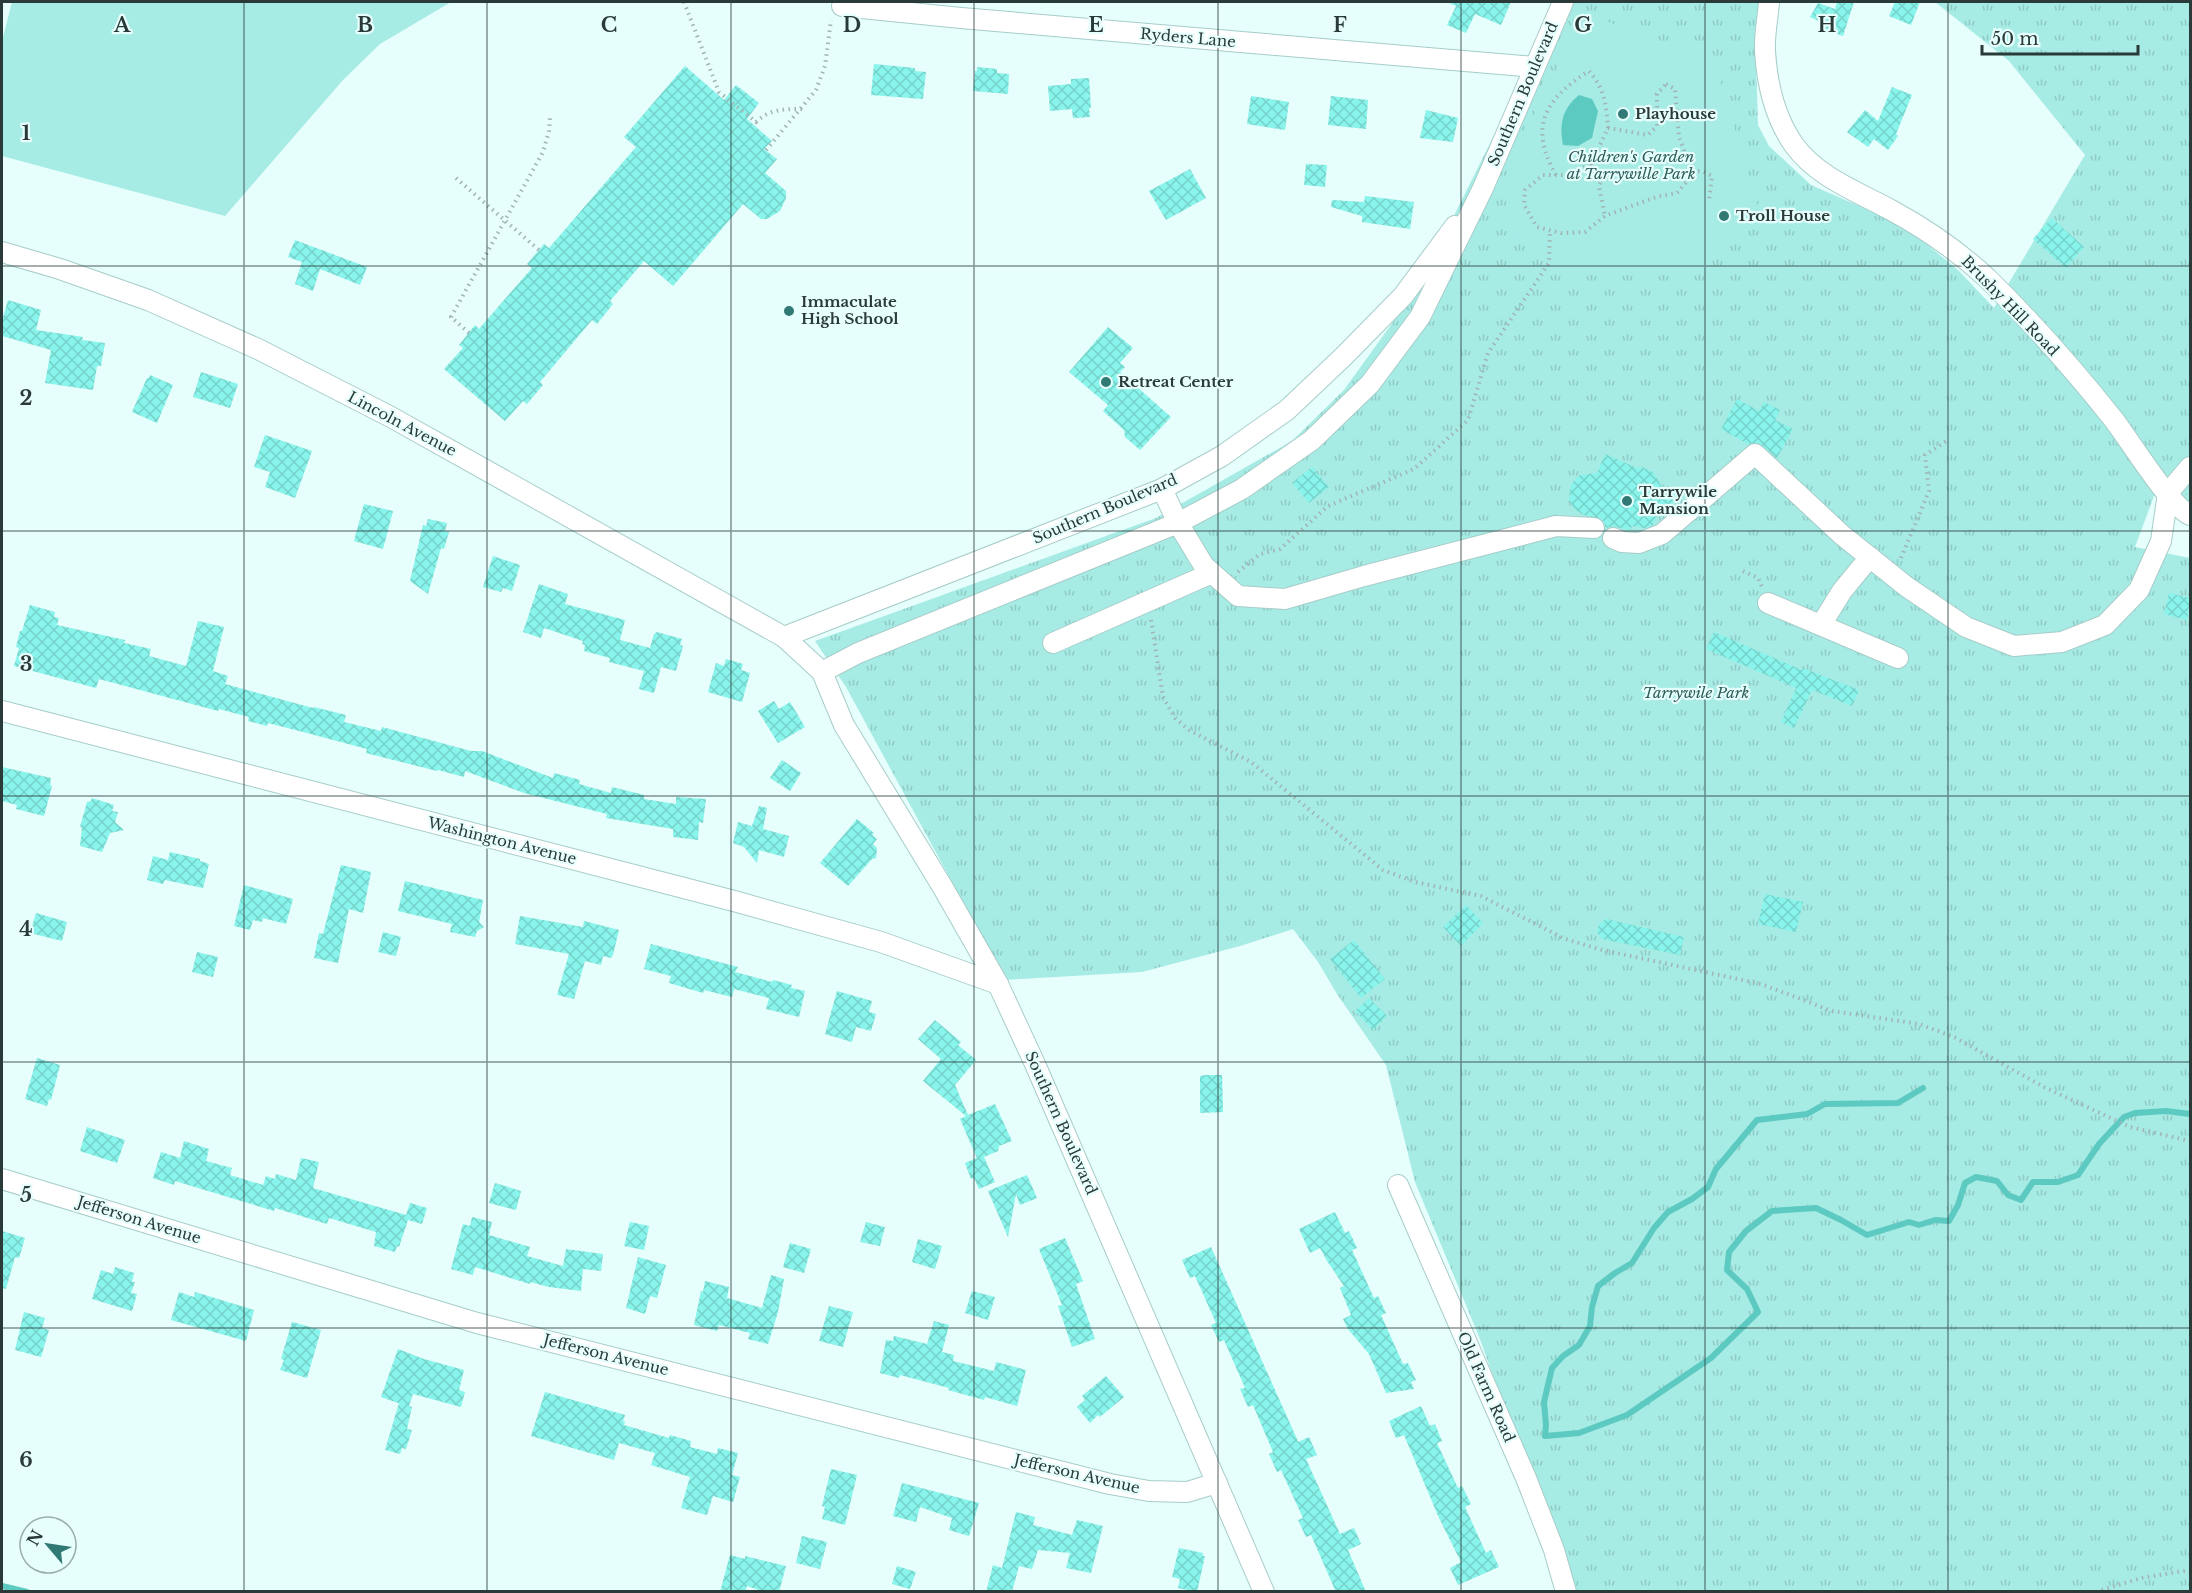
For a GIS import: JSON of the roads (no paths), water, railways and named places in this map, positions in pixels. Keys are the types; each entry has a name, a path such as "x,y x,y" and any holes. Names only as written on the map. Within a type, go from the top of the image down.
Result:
{"street":[{"name":"Southern Boulevard","path":"822,672 858,652 1178,523 1242,489 1312,440 1370,384 1420,317 1484,188 1563,2"},
{"name":"Brushy Hill Road","path":"1769,2 1765,50 1776,113 1795,146 1829,178 1892,210 1945,242 1987,278 2048,343 2114,420 2168,493 2190,515"},
{"name":"Ryders Lane","path":"837,10 982,20 1534,67"},
{"name":"Southern Boulevard","path":"1264,1592 1035,1064 998,984 942,886 844,725 822,672 784,637 1162,489 1222,456 1287,410 1403,296 1484,188"},
{"name":"Lincoln Avenue","path":"2,252 148,300 258,349 391,417 784,637"},
{"path":"1613,538 1622,542 1639,543 1662,534 1755,454 1842,535 1966,627 2014,646 2062,642 2105,625 2139,590 2162,541 2168,493 2190,466"},
{"path":"1162,489 1178,523 1204,566 1238,596 1285,598 1556,526 1594,528"},
{"path":"1821,625 1842,591 1870,557"},
{"path":"1053,643 1148,601 1218,578"},
{"path":"1768,603 1898,658"},
{"name":"Washington Avenue","path":"2,711 734,901 881,942 998,984"},
{"name":"Jefferson Avenue","path":"2,1179 477,1323 1110,1485 1149,1491 1187,1492 1217,1483"},
{"name":"Old Farm Road","path":"1398,1185 1526,1478 1554,1550 1566,1592"}],"waterway":[{"path":"1923,1088 1898,1103 1825,1104 1807,1114 1757,1120 1716,1169 1708,1187 1668,1212 1654,1228 1632,1263 1598,1286 1590,1326 1579,1345 1563,1356 1552,1368 1544,1402 1545,1436 1579,1433 1627,1415 1711,1358 1758,1312 1747,1289 1727,1270 1729,1252 1746,1231 1772,1211 1816,1208 1867,1235 1909,1222 1919,1225 1935,1220 1949,1221 1958,1205 1965,1183 1976,1177 1997,1181 2008,1195 2021,1200 2033,1182 2058,1182 2078,1175 2099,1144 2124,1117 2135,1113 2166,1111 2190,1114"},
{"path":"2,1586 27,1592"}],"place":[{"name":"Playhouse","path":"1623,114"},
{"name":"Troll House","path":"1724,216"},
{"name":"Immaculate High School","path":"789,311"},
{"name":"Retreat Center","path":"1106,382"},
{"name":"Tarrywile Mansion","path":"1627,501"}],"park label":[{"name":"Children's Garden at Tarrywille Park","path":"1631,166"},
{"name":"Tarrywile Park","path":"1696,693"}]}
